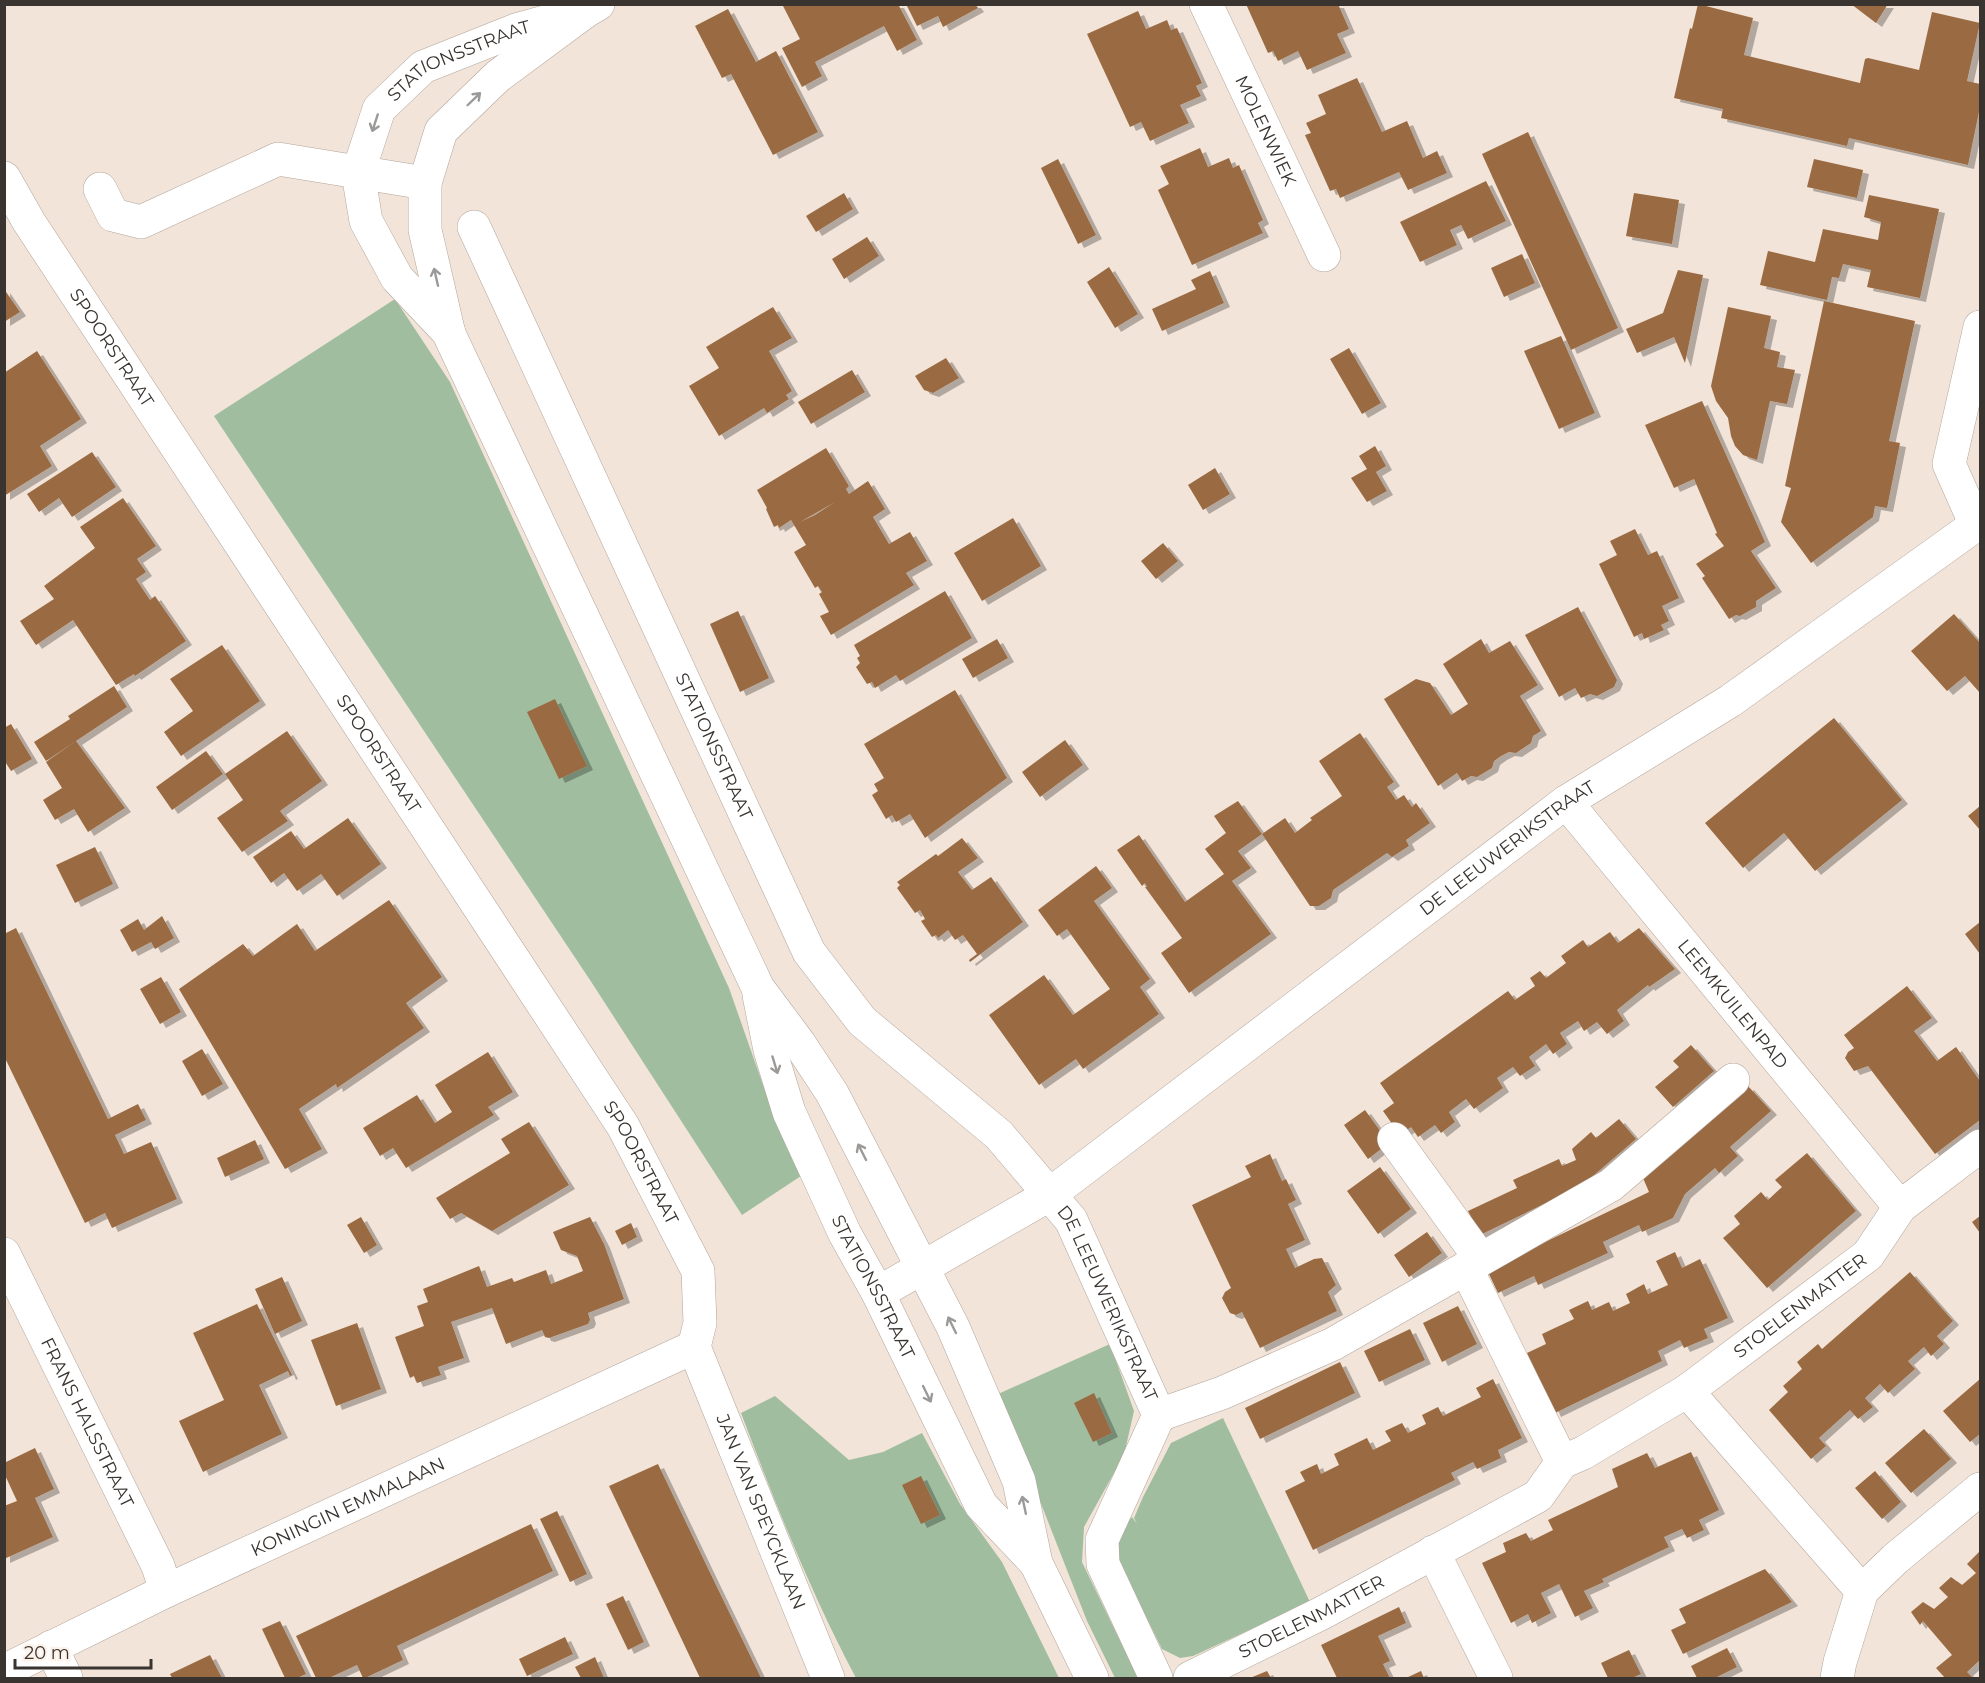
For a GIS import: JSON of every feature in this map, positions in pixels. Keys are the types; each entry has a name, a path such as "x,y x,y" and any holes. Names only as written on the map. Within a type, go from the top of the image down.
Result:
{"street":[{"name":"MOLENWIEK","path":"1206,4 1324,255"},
{"name":"STATIONSSTRAAT","path":"449,334 397,278 366,221 358,173 379,109 423,67 516,30 592,8"},
{"name":"STATIONSSTRAAT","path":"592,8 498,76 441,131 425,183 425,230 449,334 758,988 799,1043 832,1093 953,1327 1019,1480 1036,1563 1092,1678"},
{"path":"100,189 113,215 141,222 278,159 425,183"},
{"name":"SPOORSTRAAT","path":"4,178 29,222 623,1126 698,1271 700,1323 694,1347"},
{"name":"STATIONSSTRAAT","path":"474,227 809,952 862,1021 999,1135 1049,1195"},
{"path":"1978,524 1949,464 1980,327"},
{"name":"DE LEEUWERIKSTRAAT","path":"878,1293 1049,1195 1566,802 1730,701 1978,524"},
{"name":"LEEMKUILENPAD","path":"1566,802 1900,1208"},
{"name":"STATIONSSTRAAT","path":"758,988 770,1050 789,1112 845,1234 878,1293 981,1505 1036,1563"},
{"path":"1156,1678 1103,1564 1102,1540 1159,1415 1222,1393 1333,1344 1611,1185 1732,1080"},
{"path":"1394,1139 1473,1263 1562,1462"},
{"name":"STOELENMATTER","path":"1190,1678 1322,1612 1538,1496 1562,1462 1582,1453 1687,1391 1868,1255 1900,1208 1980,1146"},
{"name":"DE LEEUWERIKSTRAAT","path":"1049,1195 1071,1220 1159,1415"},
{"name":"FRANS HALSSTRAAT","path":"4,1254 159,1566 166,1591"},
{"name":"KONINGIN EMMALAAN","path":"4,1671 166,1591 694,1347"},
{"name":"JAN VAN SPEYCKLAAN","path":"694,1347 828,1678"},
{"path":"1687,1391 1862,1592"},
{"path":"1844,1673 1862,1592 1895,1558 1980,1489"},
{"path":"1433,1552 1496,1678"},
{"path":"51,1647 66,1678"}],"green space":[{"path":"395,299 450,382 729,988 776,1122 801,1176 742,1215 590,980 214,416"},
{"path":"1110,1344 1134,1411 1124,1455 1084,1527 1082,1562 1138,1678 1115,1678 1087,1621 998,1394"},
{"path":"775,1396 849,1460 883,1452 922,1433 960,1504 1002,1562 1059,1678 856,1678 794,1547 741,1413"},
{"path":"1223,1418 1310,1602 1193,1656 1180,1658 1162,1649 1117,1558 1118,1547 1120,1536 1128,1521 1132,1517 1137,1524 1134,1518 1171,1443"}],"building":[{"path":"782,4 898,4 917,40 897,51 884,26 815,62 822,76 802,87 782,48 800,39"},
{"path":"906,4 975,4 978,8 943,27 938,16 917,26"},
{"path":"1246,4 1338,4 1349,29 1337,34 1346,53 1307,70 1298,51 1278,61 1273,51 1268,53"},
{"path":"1698,4 1753,18 1744,55 1860,83 1865,59 1868,58 1919,70 1932,12 1980,23 1967,81 1980,84 1980,107 1968,165 1849,138 1847,146 1721,118 1723,109 1674,98 1690,28 1692,29"},
{"path":"1851,4 1888,4 1876,23"},
{"path":"728,9 756,62 776,51 818,132 773,155 731,74 722,78 695,26"},
{"path":"1138,11 1146,29 1167,20 1171,30 1177,28 1202,83 1196,86 1201,96 1180,105 1189,123 1150,141 1141,122 1130,127 1087,34"},
{"path":"1357,78 1382,132 1407,121 1423,158 1437,151 1447,173 1408,190 1399,172 1340,198 1336,189 1330,191 1305,135 1311,133 1306,123 1326,114 1318,95"},
{"path":"1528,132 1618,328 1571,350 1482,154"},
{"path":"1200,148 1208,167 1229,158 1233,168 1239,165 1263,220 1258,223 1263,233 1192,265 1158,190 1169,184 1160,166"},
{"path":"1058,159 1096,235 1078,244 1041,168"},
{"path":"1814,159 1863,170 1857,198 1807,187"},
{"path":"1486,181 1506,221 1468,239 1461,225 1450,230 1457,245 1420,262 1400,222"},
{"path":"844,193 853,209 816,232 806,216"},
{"path":"1634,193 1679,200 1672,244 1626,236"},
{"path":"1869,195 1939,209 1920,298 1867,287 1871,270 1843,264 1839,278 1832,277 1827,300 1760,285 1768,251 1815,262 1823,229 1878,240 1881,222 1864,217"},
{"path":"867,237 879,256 844,279 832,259"},
{"path":"1522,254 1535,283 1504,297 1491,268"},
{"path":"1109,267 1138,314 1115,328 1087,282"},
{"path":"1678,270 1703,275 1685,363 1674,337 1637,353 1626,329 1663,313"},
{"path":"1210,271 1224,303 1162,331 1152,309 1196,289 1191,280"},
{"path":"4,289 20,312 4,322"},
{"path":"1824,301 1915,321 1889,441 1900,443 1887,508 1875,506 1873,517 1811,563 1781,522 1791,488 1785,486"},
{"path":"773,307 792,338 769,351 792,391 786,395 789,399 767,413 764,408 719,436 689,386 719,368 706,347"},
{"path":"1728,307 1771,316 1764,348 1780,352 1777,367 1795,370 1787,404 1770,401 1757,460 1743,455 1735,446 1728,418 1716,401 1711,386"},
{"path":"1561,336 1595,413 1559,429 1524,351"},
{"path":"1349,348 1381,403 1362,414 1330,359"},
{"path":"37,351 81,419 40,446 52,466 4,496 4,373"},
{"path":"946,358 959,378 933,393 924,390 915,376"},
{"path":"852,370 865,392 811,424 798,402"},
{"path":"1702,401 1765,542 1751,551 1776,588 1756,601 1756,607 1729,619 1702,578 1705,576 1696,564 1724,546 1715,534 1717,533 1694,479 1674,488 1645,425"},
{"path":"1375,446 1386,466 1376,472 1387,491 1367,502 1351,478 1367,469 1359,456"},
{"path":"826,448 849,486 846,489 849,494 868,481 885,509 873,517 889,544 910,532 927,561 906,573 914,585 831,635 820,616 829,612 819,594 822,592 818,586 815,588 794,552 806,545 791,520 779,528 778,525 774,527 757,490","holes":["835,502 815,515 800,522"]},
{"path":"92,452 116,487 72,517 59,498 39,512 27,494"},
{"path":"1215,468 1230,494 1203,510 1188,485"},
{"path":"123,498 156,546 137,559 146,572 136,579 150,600 155,596 186,641 135,676 134,674 116,685 73,620 36,645 20,621 54,599 44,586 95,548 80,527"},
{"path":"1013,518 1041,566 982,601 954,553"},
{"path":"1635,529 1648,555 1657,551 1679,598 1662,606 1669,621 1661,625 1664,630 1644,639 1642,633 1634,637 1599,564 1617,555 1610,541"},
{"path":"1163,543 1178,561 1156,579 1141,561"},
{"path":"945,591 972,638 900,681 896,675 875,688 872,682 867,684 856,667 860,663 857,658 860,656 854,645"},
{"path":"1578,607 1617,680 1614,687 1597,696 1590,694 1581,698 1575,688 1559,697 1525,635"},
{"path":"738,611 769,678 740,692 710,624"},
{"path":"1954,614 1980,643 1980,693 1965,676 1947,691 1911,651"},
{"path":"997,639 1008,658 973,678 962,659"},
{"path":"1481,639 1489,653 1510,641 1538,685 1520,696 1541,731 1533,736 1531,743 1516,753 1509,752 1501,756 1494,761 1492,768 1477,777 1471,776 1462,781 1457,773 1438,786 1384,699 1416,679 1430,683 1451,715 1468,704 1443,664"},
{"path":"222,645 260,701 181,756 164,732 193,711 170,679"},
{"path":"114,686 127,707 46,761 34,742 70,719 68,716"},
{"path":"955,690 1007,778 925,838 910,814 896,822 892,815 886,819 872,795 878,791 874,784 884,778 864,744"},
{"path":"555,699 587,766 559,779 527,712"},
{"path":"1834,718 1902,800 1815,871 1784,833 1743,868 1705,823"},
{"path":"11,724 32,759 11,771 4,760 4,728"},
{"path":"287,731 322,781 280,811 288,821 242,852 217,818 243,800 225,774"},
{"path":"1360,733 1394,782 1387,787 1396,800 1404,795 1412,807 1416,803 1430,823 1406,840 1409,846 1392,857 1387,853 1333,890 1331,898 1319,906 1310,906 1262,834 1285,818 1295,833 1312,820 1310,818 1342,796 1319,761"},
{"path":"1065,740 1083,765 1040,797 1022,772"},
{"path":"76,741 125,808 88,832 74,809 55,820 43,800 62,788 46,762"},
{"path":"206,751 223,774 172,810 156,787"},
{"path":"1238,801 1262,834 1238,851 1251,868 1232,881 1271,934 1189,993 1161,953 1182,938 1145,887 1147,887 1145,883 1142,886 1117,850 1139,835 1185,902 1224,874 1205,849 1226,833 1214,816"},
{"path":"1980,806 1980,830 1968,816"},
{"path":"348,818 381,864 337,896 321,874 297,891 284,873 271,883 253,857 291,831 304,849"},
{"path":"962,838 978,858 958,872 972,890 991,877 1023,922 970,962 969,960 977,954 963,935 955,940 948,930 938,938 936,935 932,937 921,921 925,919 920,910 915,913 897,888 900,885 897,882"},
{"path":"95,847 113,884 75,903 56,865"},
{"path":"1096,866 1112,888 1094,901 1150,979 1140,987 1159,1014 1083,1069 1076,1059 1039,1085 989,1015 1044,975 1073,1015 1110,989 1067,929 1057,936 1038,910"},
{"path":"389,900 442,977 406,1003 424,1028 337,1088 336,1084 299,1109 322,1149 285,1169 179,989 243,944 253,956 297,924 315,951"},
{"path":"162,916 174,938 155,949 151,942 132,952 120,930 138,919 144,930"},
{"path":"1980,922 1980,954 1965,934"},
{"path":"16,928 108,1119 138,1104 146,1120 115,1135 124,1154 151,1142 177,1199 112,1228 105,1213 85,1223 4,1056 4,934"},
{"path":"1639,928 1675,969 1649,987 1648,985 1617,1010 1624,1021 1607,1034 1597,1022 1584,1031 1578,1021 1560,1033 1567,1044 1553,1054 1546,1044 1529,1057 1535,1066 1520,1076 1513,1067 1497,1078 1503,1088 1474,1109 1466,1099 1449,1112 1455,1122 1441,1133 1435,1125 1418,1137 1411,1127 1400,1135 1383,1111 1394,1103 1380,1083 1508,991 1515,1000 1535,986 1530,978 1540,971 1546,978 1566,963 1561,956 1583,940 1588,947 1610,932 1618,943"},
{"path":"161,977 181,1012 160,1024 140,989"},
{"path":"1907,986 1932,1018 1914,1031 1937,1061 1956,1047 1980,1081 1980,1120 1935,1154 1868,1066 1854,1071 1845,1058 1854,1048 1844,1035"},
{"path":"1691,1045 1714,1071 1673,1107 1655,1087 1679,1067 1673,1061"},
{"path":"202,1049 223,1084 202,1096 182,1061"},
{"path":"488,1052 513,1092 488,1107 494,1115 406,1168 393,1148 380,1156 363,1128 417,1095 435,1123 452,1112 435,1085"},
{"path":"1748,1086 1771,1111 1730,1147 1738,1156 1719,1173 1715,1168 1685,1194 1673,1218 1642,1232 1639,1225 1603,1242 1608,1253 1538,1285 1534,1276 1498,1293 1487,1270 1649,1192 1643,1178"},
{"path":"1365,1110 1389,1143 1368,1159 1344,1125"},
{"path":"1619,1119 1636,1139 1587,1183 1480,1235 1468,1211 1517,1188 1513,1180 1559,1159 1562,1166 1576,1160 1572,1149 1591,1132 1596,1138"},
{"path":"529,1122 569,1185 492,1231 461,1213 450,1219 436,1198 510,1153 501,1139"},
{"path":"255,1140 264,1159 225,1177 217,1158"},
{"path":"1807,1153 1856,1211 1767,1288 1723,1238 1740,1224 1734,1216 1761,1192 1768,1200 1782,1187 1775,1180"},
{"path":"1270,1154 1282,1181 1286,1179 1296,1200 1288,1204 1305,1240 1286,1249 1295,1268 1314,1259 1322,1258 1336,1285 1328,1292 1337,1311 1260,1348 1242,1312 1236,1315 1230,1313 1222,1298 1231,1288 1192,1205 1251,1177 1245,1166"},
{"path":"1380,1167 1411,1209 1378,1234 1347,1191"},
{"path":"1980,1216 1980,1233 1972,1222"},
{"path":"361,1217 377,1245 364,1253 347,1225"},
{"path":"590,1217 604,1244 624,1299 588,1313 590,1320 588,1324 549,1338 545,1337 542,1330 506,1344 492,1308 451,1322 464,1358 438,1367 441,1375 417,1383 414,1376 410,1378 395,1337 424,1326 417,1306 428,1302 423,1289 479,1266 487,1287 512,1278 514,1282 546,1270 551,1284 583,1271 577,1256 561,1250 553,1232"},
{"path":"631,1223 637,1237 622,1245 615,1231"},
{"path":"1427,1232 1442,1253 1409,1277 1394,1255"},
{"path":"1675,1252 1682,1268 1700,1259 1728,1318 1704,1329 1708,1338 1684,1348 1680,1340 1658,1351 1662,1361 1555,1413 1527,1353 1546,1344 1542,1334 1574,1319 1569,1310 1588,1301 1592,1310 1609,1302 1613,1311 1630,1303 1626,1294 1644,1284 1648,1294 1668,1285 1656,1261"},
{"path":"1910,1272 1953,1321 1937,1336 1944,1344 1931,1356 1924,1347 1908,1361 1915,1369 1888,1393 1880,1384 1865,1398 1873,1407 1858,1419 1850,1410 1819,1438 1826,1446 1811,1459 1769,1410 1788,1392 1783,1386 1802,1369 1797,1362 1818,1344 1822,1349"},
{"path":"282,1277 302,1321 275,1334 255,1289"},
{"path":"257,1304 292,1375 290,1376 288,1371 259,1385 282,1434 203,1472 179,1421 224,1400 193,1333"},
{"path":"1458,1306 1477,1344 1442,1362 1423,1323"},
{"path":"357,1323 381,1389 336,1406 311,1340"},
{"path":"1410,1329 1425,1360 1379,1382 1364,1351"},
{"path":"1340,1362 1355,1393 1260,1439 1245,1408"},
{"path":"1493,1379 1522,1438 1498,1450 1501,1458 1477,1469 1473,1462 1451,1473 1455,1480 1313,1550 1285,1491 1305,1481 1300,1472 1317,1464 1321,1474 1339,1465 1334,1454 1367,1438 1373,1450 1391,1441 1385,1431 1402,1423 1408,1433 1426,1424 1422,1415 1438,1407 1443,1416 1481,1397 1476,1388"},
{"path":"1980,1379 1980,1434 1970,1442 1943,1411"},
{"path":"1094,1393 1112,1433 1093,1442 1074,1403"},
{"path":"1924,1429 1951,1459 1911,1493 1885,1463"},
{"path":"35,1448 54,1489 35,1498 53,1537 4,1559 4,1506 17,1501 4,1473 4,1463"},
{"path":"1691,1452 1719,1510 1699,1520 1704,1530 1687,1538 1682,1529 1664,1537 1669,1547 1602,1579 1604,1582 1584,1591 1593,1608 1575,1617 1559,1584 1541,1593 1551,1613 1532,1623 1528,1614 1511,1623 1482,1563 1506,1552 1503,1543 1526,1533 1531,1541 1553,1530 1548,1520 1618,1487 1612,1469 1647,1453 1655,1468"},
{"path":"658,1464 761,1678 700,1678 609,1486"},
{"path":"1875,1471 1901,1502 1882,1519 1855,1488"},
{"path":"921,1476 940,1515 921,1524 902,1485"},
{"path":"557,1511 587,1574 570,1582 540,1519"},
{"path":"531,1524 553,1571 397,1646 403,1660 365,1678 357,1665 329,1678 316,1678 296,1636"},
{"path":"1979,1552 1980,1660 1967,1672 1973,1678 1945,1678 1936,1668 1952,1655 1923,1621 1920,1625 1911,1612 1923,1602 1934,1609 1948,1597 1939,1588 1951,1577 1962,1585 1976,1573 1967,1564"},
{"path":"1765,1569 1792,1602 1683,1654 1671,1630 1686,1623 1679,1609"},
{"path":"623,1596 644,1642 628,1650 606,1604"},
{"path":"1399,1607 1406,1623 1378,1636 1390,1661 1383,1664 1390,1678 1337,1678 1321,1645"},
{"path":"280,1621 306,1674 297,1678 285,1678 262,1629"},
{"path":"565,1637 573,1654 527,1676 519,1659"},
{"path":"1727,1648 1737,1667 1715,1678 1697,1678 1691,1666"},
{"path":"1629,1650 1641,1674 1632,1678 1608,1678 1601,1663"},
{"path":"210,1655 222,1678 172,1678 170,1674"},
{"path":"595,1657 604,1678 581,1678 575,1667"},
{"path":"1267,1671 1271,1678 1250,1678"},
{"path":"1421,1671 1424,1678 1406,1678"}]}
